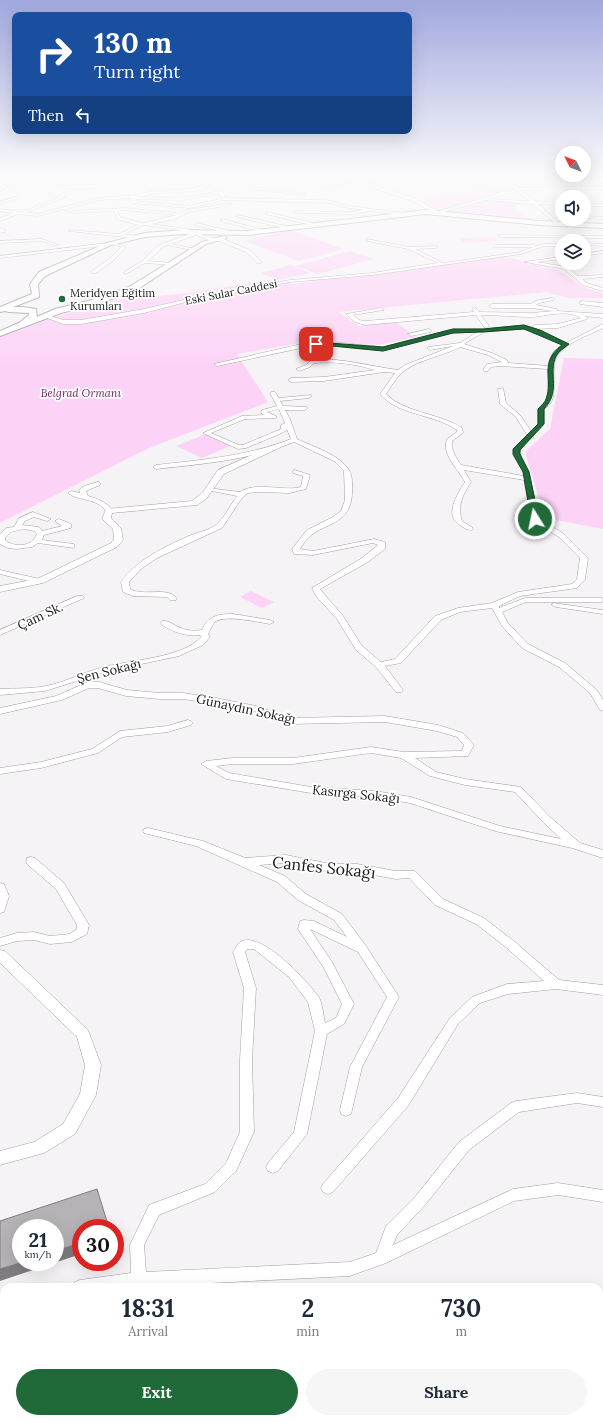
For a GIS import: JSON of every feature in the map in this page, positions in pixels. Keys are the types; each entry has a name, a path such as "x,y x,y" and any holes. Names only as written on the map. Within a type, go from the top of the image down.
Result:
{"main road":[{"path":"0,311 37,293 34,284 42,274 112,244 122,241"},
{"path":"0,334 45,316 132,289 204,243 211,241"},
{"path":"33,296 31,305 43,310 76,306"},
{"path":"0,311 23,309 33,311 34,316 21,326"}],"street":[{"path":"0,242 11,241"},
{"path":"15,255 19,241"},
{"path":"45,241 56,246"},
{"path":"126,273 144,262 166,244 174,241"},
{"path":"222,241 248,251 259,262"},
{"path":"376,241 409,248 436,247"},
{"path":"0,257 112,244 124,247 111,260 94,272"},
{"path":"166,244 194,250"},
{"path":"591,244 603,245"},
{"name":"Eski Sular Caddesi","path":"45,316 63,322 81,322 144,311 201,298 290,281 372,274 441,263 521,253 544,246 555,245"},
{"path":"29,254 56,246 91,246"},
{"path":"496,246 544,246"},
{"path":"409,248 441,263"},
{"path":"591,255 603,252"},
{"path":"555,259 527,262 555,266"},
{"path":"144,262 171,264"},
{"path":"567,270 576,278 594,288 603,290"},
{"path":"576,278 603,276"},
{"path":"532,306 537,302 552,300"},
{"path":"582,303 603,305"},
{"path":"484,329 476,312 475,308 477,307 532,306 559,312 603,316"},
{"path":"380,310 349,314 357,321 365,323 476,312 532,315 559,312"},
{"path":"217,364 306,344 331,344 383,349 453,331 558,326 578,322 586,318 574,313"},
{"path":"496,608 518,594 574,586 582,580 584,558 572,544 556,530 535,519 526,472 516,454 521,443 531,437 541,424 541,409 549,401 551,368 556,352 566,344 603,326"},
{"path":"524,327 538,331 566,344"},
{"path":"411,334 452,328 484,329"},
{"path":"469,528 458,522 456,514 458,497 468,482 450,453 448,446 449,440 460,431 452,424 401,405 384,396 385,390 399,372 407,366 439,355 462,344 484,329"},
{"path":"430,348 462,344 490,354 505,361 506,363 489,365 486,370"},
{"path":"299,369 308,366 312,361 325,360 354,363 399,372"},
{"path":"500,364 551,368"},
{"path":"291,380 324,379 384,370"},
{"path":"501,389 504,404 518,416 531,437"},
{"path":"275,397 300,394"},
{"path":"275,397 309,396"},
{"path":"275,397 294,440 336,460 347,471 348,480 346,507 341,516 312,530 302,539 296,549 297,552 312,553 374,541 382,544 382,547 365,560 316,588 319,594 340,618 359,648 379,665 399,690"},
{"path":"288,424 264,413 264,411 281,408 305,408"},
{"path":"274,417 244,417 206,433 234,446 244,447 284,430 283,426 288,424"},
{"path":"109,511 194,503 203,499 214,479 221,472 294,440"},
{"path":"156,467 217,460 277,447"},
{"path":"459,467 528,479"},
{"path":"173,598 169,595 133,594 126,590 125,582 131,572 165,551 218,526 227,518 239,494 246,490 300,490 306,484 307,475 295,472"},
{"path":"86,498 82,490 89,486 98,484"},
{"path":"209,489 239,494"},
{"path":"71,493 106,506 109,511"},
{"path":"0,589 37,581 69,568 114,545 119,540 117,528 106,519 109,511"},
{"path":"16,528 22,520 33,514 47,519"},
{"path":"37,542 41,534 68,526 59,521"},
{"path":"41,534 37,530 31,528 16,528 6,532 1,537 2,546 19,547 37,542 71,546"},
{"path":"0,572 37,581"},
{"name":"Çam Sk.","path":"0,633 80,598"},
{"path":"379,665 398,661 438,618 458,610 496,608 524,600 599,600"},
{"path":"533,600 603,612"},
{"path":"496,608 505,624 525,646 562,665 594,692 603,708"},
{"path":"164,623 177,630 187,633 202,633 205,632 210,622 215,618 223,617 270,622"},
{"name":"Şen Sokağı","path":"0,692 37,690 107,669 141,664 165,657 198,645 205,640 206,637 202,633"},
{"path":"34,704 68,687 77,679"},
{"name":"Günaydın Sokağı","path":"0,711 59,698 88,685 99,685 126,693 160,696 183,696 216,701 253,708 290,721 384,719 438,728 460,736 468,746 465,754 404,755"},
{"path":"0,771 41,765 95,751 120,734 168,729 188,723"},
{"name":"Kasırga Sokağı","path":"404,755 371,750 293,761 233,761 206,764 226,776 311,790 375,794 411,800 499,829 576,846 603,854"},
{"path":"404,755 433,774 465,782 518,789 546,819 576,846"},
{"path":"148,830 199,843 244,862"},
{"name":"Canfes Sokağı","path":"244,862 286,859 331,868 357,868 396,876 411,874 439,902 480,921 511,945 556,984"},
{"path":"0,942 18,937 34,936 50,940 72,938 83,931 83,925 60,886 31,861"},
{"name":"Canfes Sokağı","path":"244,862 281,879 302,897 338,917 362,949 393,997 356,1067 346,1110"},
{"path":"0,887 4,896 0,909"},
{"path":"321,1031 340,1021 348,1004 336,978 320,951 304,929 304,924 310,924 362,949"},
{"path":"139,1279 137,1244 154,1210 210,1188 231,1167 247,1132 246,1060 250,988 238,952 244,944 256,945 294,974 314,1000 321,1031 300,1134 273,1168"},
{"path":"0,955 83,1034 92,1065 88,1095 69,1129 38,1148 0,1158"},
{"path":"328,1188 403,1102 454,1021 476,1000 507,989 556,984 603,990"},
{"path":"381,1258 391,1231 420,1201 464,1146 516,1107 576,1098 603,1102"},
{"path":"110,1283 139,1279 350,1269 381,1258 513,1195 558,1189 603,1196"}],"green space":[{"path":"245,241 322,241 344,249 299,261"},
{"path":"463,241 491,241 464,243"},
{"path":"350,251 374,259 318,274 295,266"},
{"name":"Belgrad Ormanı","path":"499,255 558,270 586,288 603,293 603,298 568,298 547,292 338,312 359,326 396,322 416,337 378,345 312,341 237,354 268,402 149,448 0,523 0,335 34,323 115,300 189,293 269,280 293,284"},
{"path":"291,265 310,273 278,280 261,273"},
{"path":"564,358 603,359 603,529 545,518 525,452 550,429"},
{"path":"206,434 232,445 202,458 176,446"},
{"path":"251,591 274,602 262,608 240,597"}],"building":[{"path":"97,1189 106,1219 72,1219 72,1246 64,1248 64,1219 12,1219 12,1265 0,1269 0,1221"}],"place":[{"name":"Meridyen Eğitim Kurumları","path":"62,299"}],"route":[{"path":"316,344 383,349 453,331 483,331 524,327 538,331 566,344 556,352 550,371 549,381 551,392 549,401 541,409 541,424 534,431 531,437 521,443 516,454 526,472 535,519"}]}
